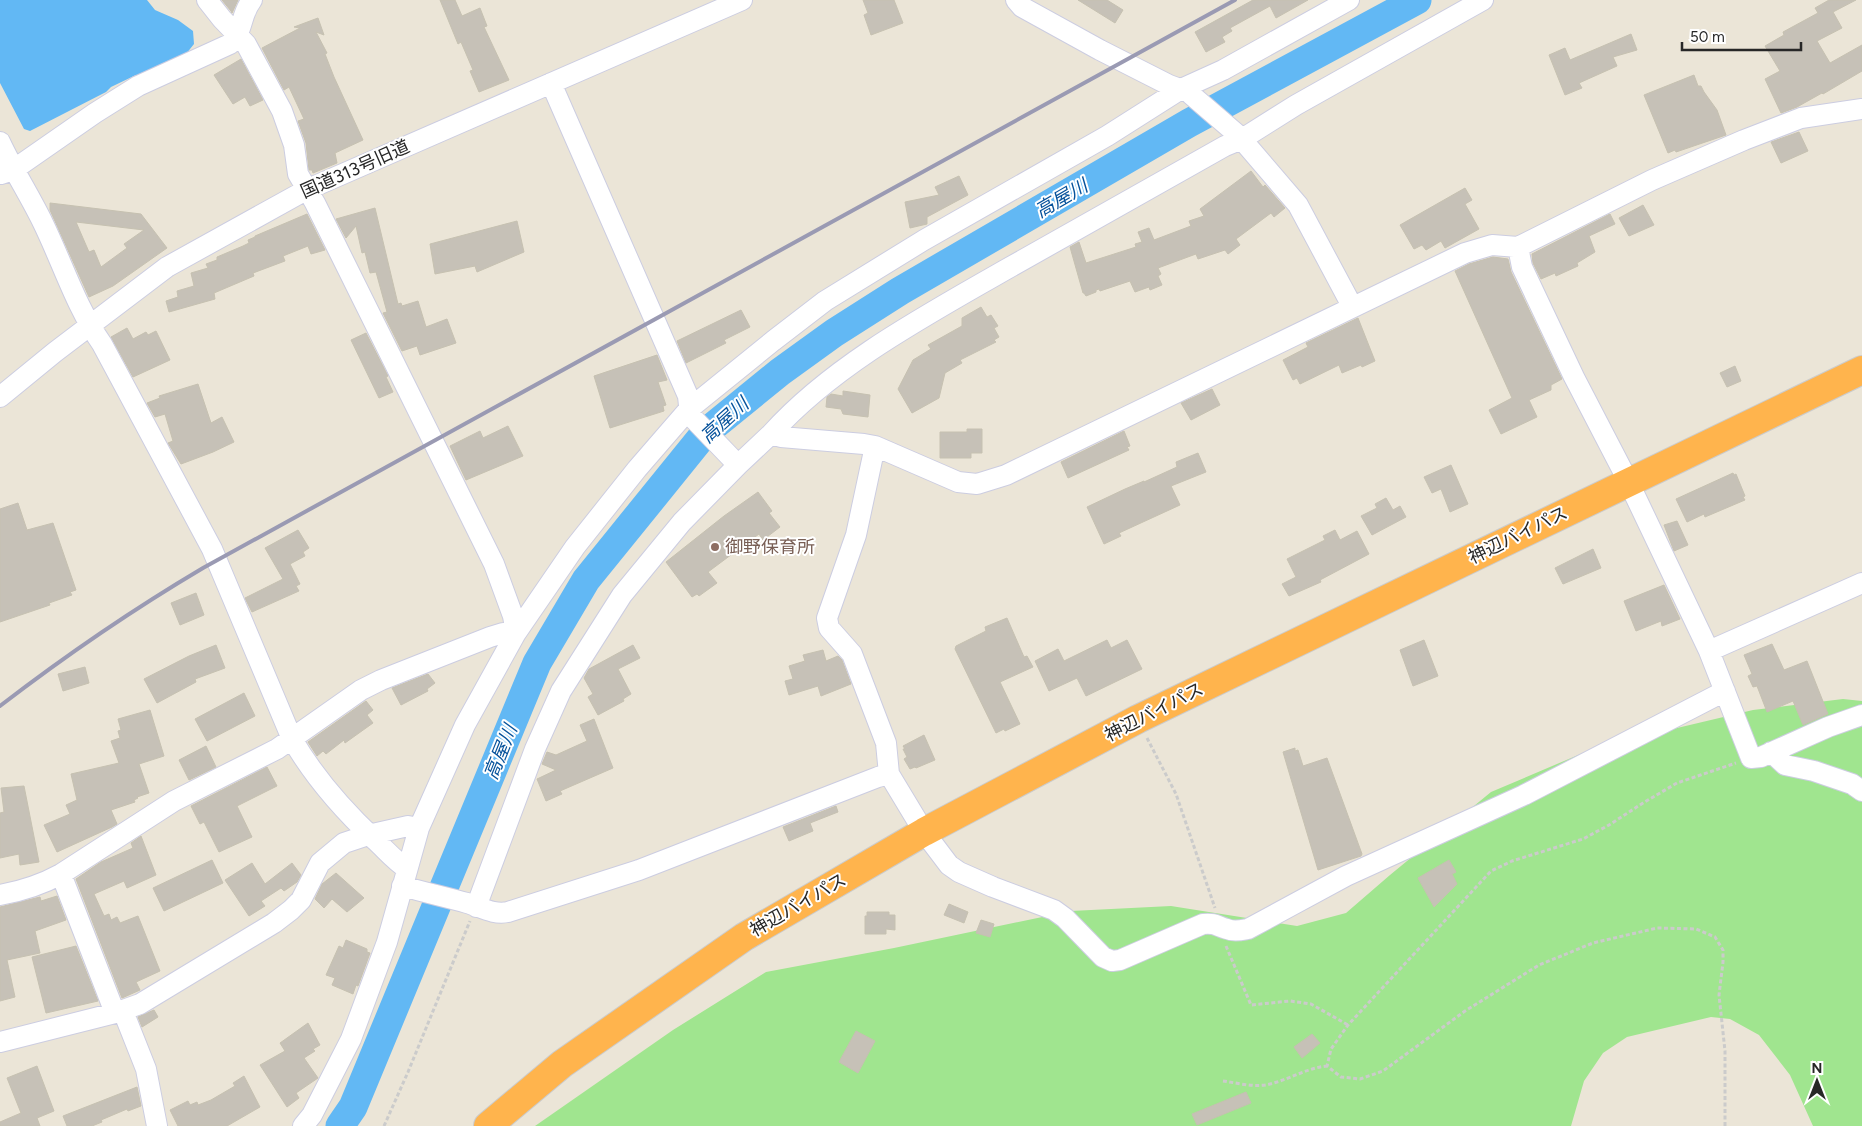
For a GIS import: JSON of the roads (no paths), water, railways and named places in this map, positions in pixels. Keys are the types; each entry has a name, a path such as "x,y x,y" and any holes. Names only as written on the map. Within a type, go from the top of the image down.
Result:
{"highway":[{"name":"神辺バイパス","path":"488,1126 562,1064 744,937 924,832 1138,719 1862,370"}],"street":[{"path":"207,0 246,44 282,111 294,145 298,174 315,203 494,564 514,616 516,633"},
{"path":"6,172 138,86 230,44 238,36 242,19 252,0"},
{"name":"国道313号旧道","path":"0,397 55,352 167,267 306,190 742,0"},
{"path":"1016,0 1022,7 1100,50 1169,85 1184,90 1240,137 1298,204 1352,306"},
{"path":"304,1126 312,1115 351,1039 387,942 406,881 419,828 465,725 516,633 575,548 637,469 691,413 773,340 825,301 924,240 1184,90 1349,0"},
{"path":"472,905 535,749 562,691 622,595 682,522 736,463 771,434 784,420 827,383 892,336 1484,0"},
{"path":"551,83 688,396 691,413 736,463"},
{"path":"771,434 781,437 875,446 958,482 977,484 1006,475 1465,253 1492,246 1518,246 1652,180 1744,140 1801,118 1862,109"},
{"path":"0,142 6,172 43,222 90,327 102,344 212,549 292,739 319,780 368,835 395,861 406,881 500,914 639,870 889,774"},
{"path":"1518,246 1522,267 1574,378 1628,482 1709,651 1751,758 1761,756 1862,715"},
{"path":"875,446 856,534 827,618 829,628 852,654 886,743 889,774 924,832 949,865 959,872 1054,910 1065,918 1103,957 1112,961 1120,960 1146,950 1204,924 1236,930 1248,929 1346,876 1524,795 1725,691"},
{"path":"1709,651 1862,583"},
{"path":"0,895 42,884 61,874 174,801 277,749 361,690 381,680 490,637 503,633 516,633"},
{"path":"1771,752 1785,765 1814,771 1844,781 1862,791"},
{"path":"0,1042 119,1012 140,1004 286,914 301,900 320,863 344,843 368,835 408,826 419,828"},
{"path":"61,874 119,1012 146,1069 157,1126"}],"water":[{"path":"0,0 147,0 155,10 178,20 193,31 194,44 186,54 152,75 136,75 30,131 24,129 0,83"}],"waterway":[{"name":"高屋川","path":"340,1126 353,1107 537,663 586,580 705,433 780,372 834,333 900,291 1189,123 1417,0"}],"railway":[{"path":"0,706 99,634 203,568 1235,0"}],"place":[{"name":"御野保育所","path":"715,547"}]}
